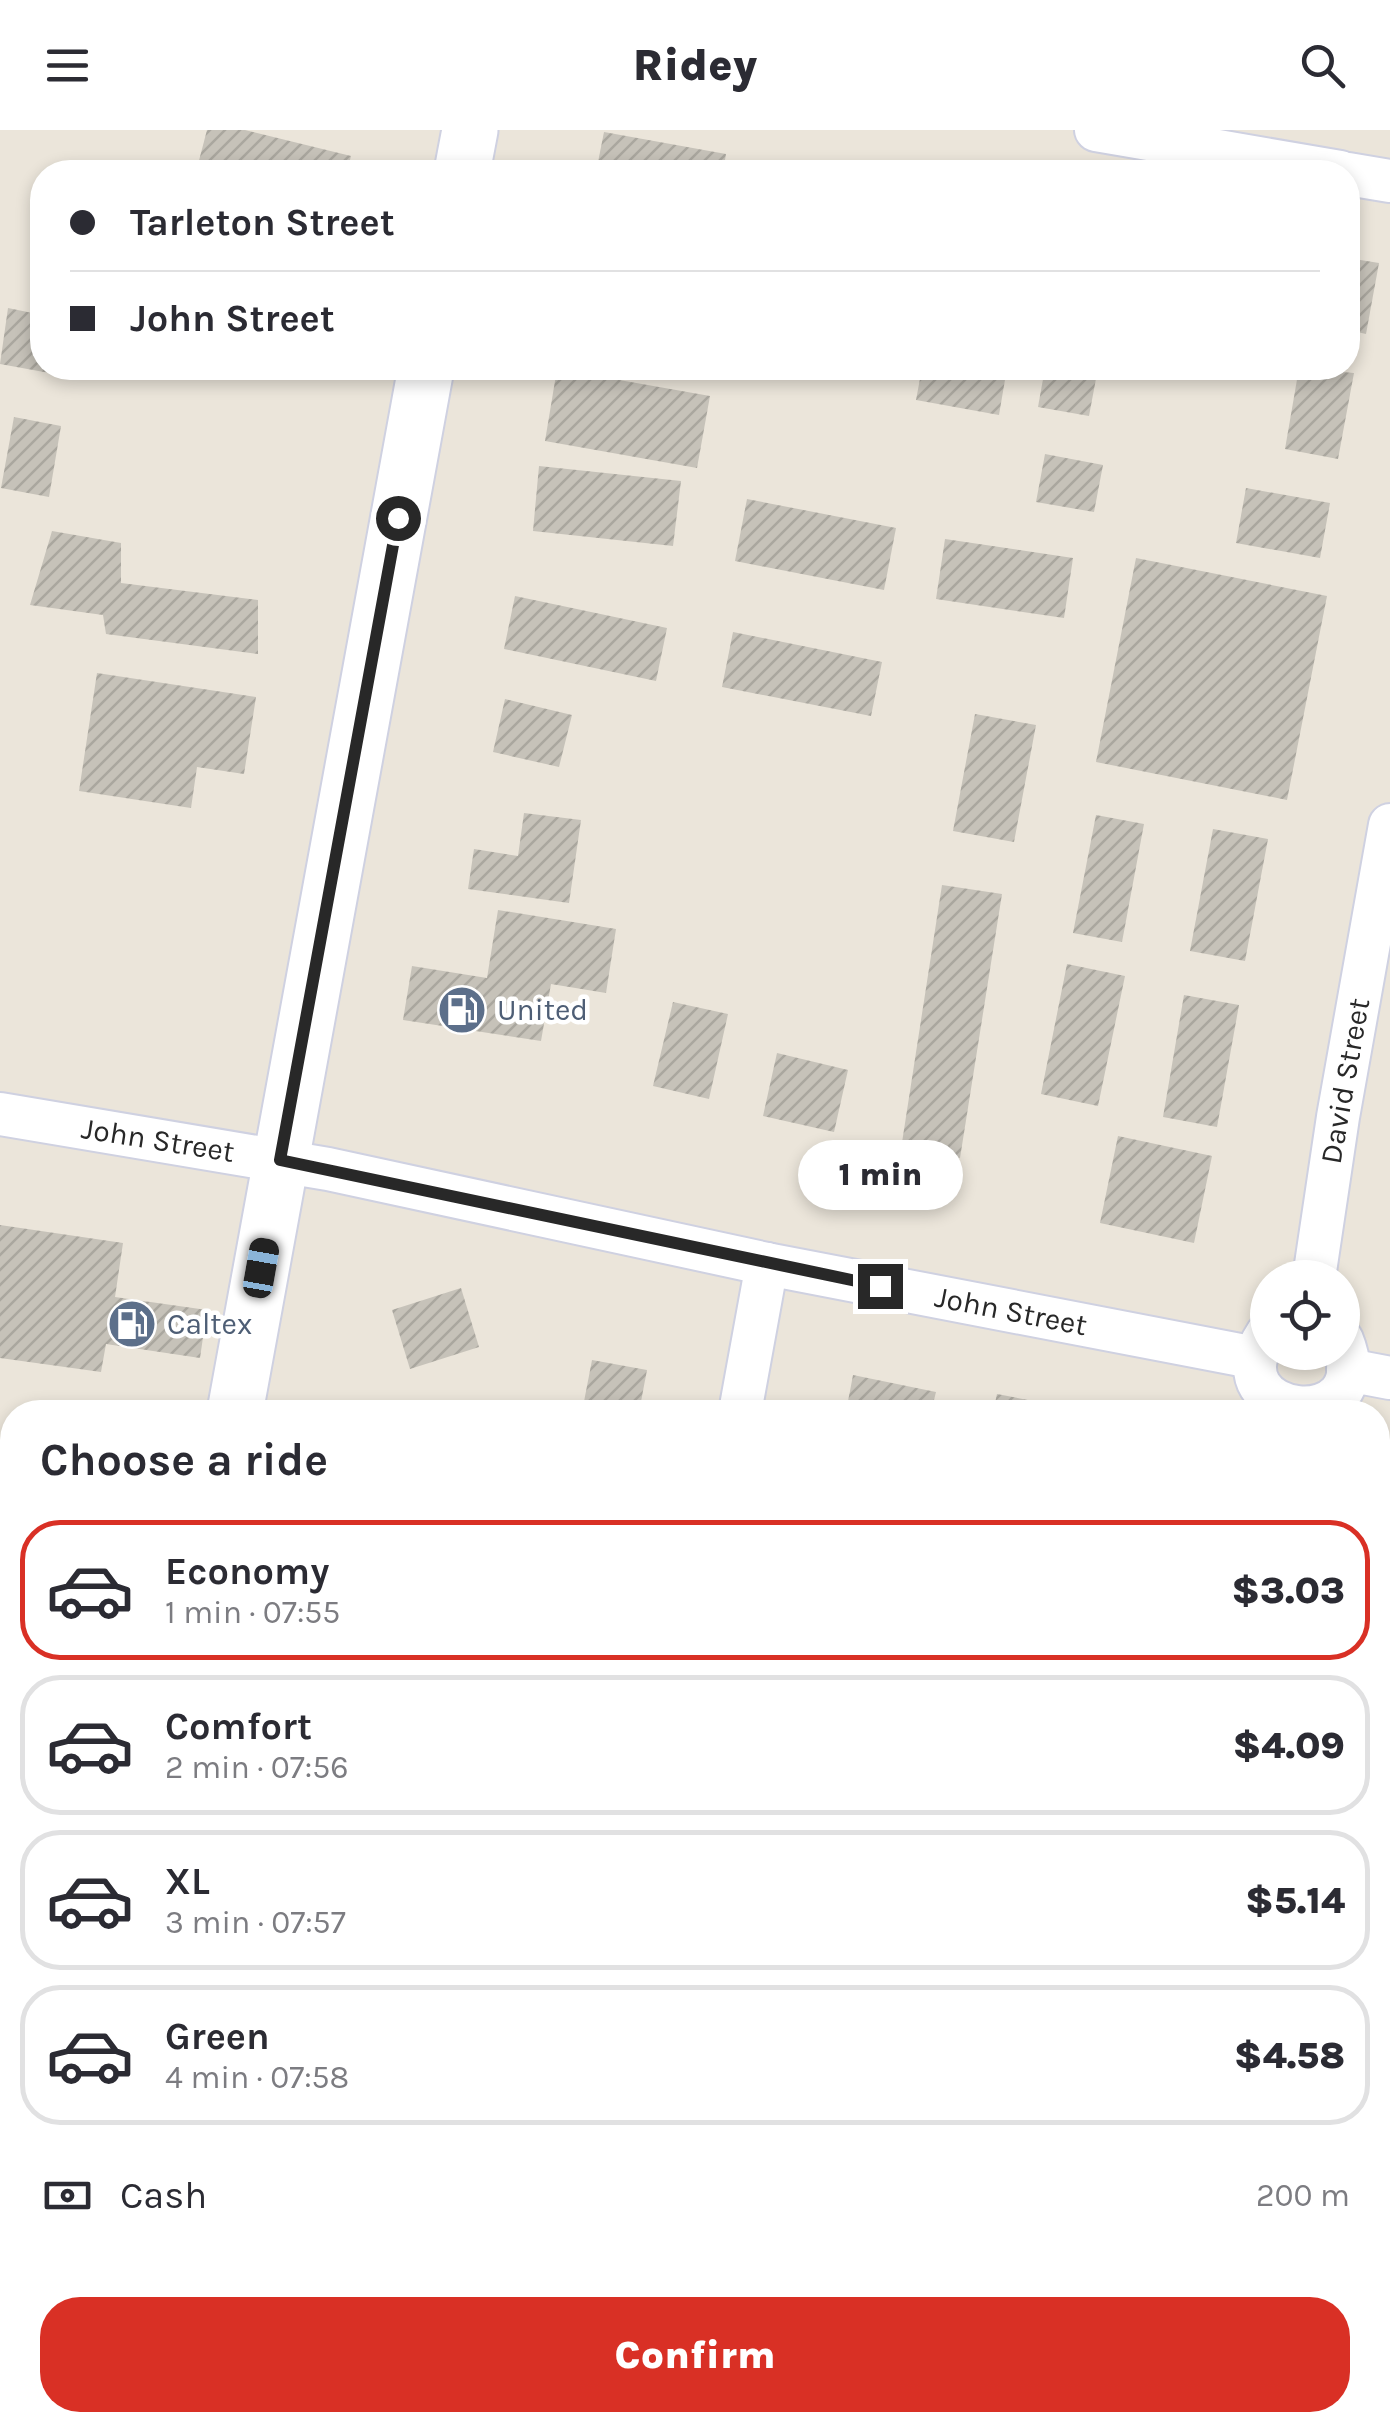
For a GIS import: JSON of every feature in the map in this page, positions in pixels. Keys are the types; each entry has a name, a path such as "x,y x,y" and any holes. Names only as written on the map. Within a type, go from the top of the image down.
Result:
{"main road":[{"path":"464,160 470,130"},
{"path":"236,1400 424,380"}],"street":[{"path":"1096,130 1270,160"},
{"path":"1360,176 1390,181"},
{"name":"David Street","path":"1317,1260 1390,825"},
{"name":"John Street","path":"0,1114 280,1160 767,1264 1250,1344"},
{"path":"742,1400 767,1264"},
{"path":"1360,1363 1390,1378"},
{"path":"1259,1370 1265,1391 1275,1400"},
{"path":"1328,1400 1344,1384 1344,1370"}],"building":[{"path":"207,130 245,130 351,156 350,160 199,160"},
{"path":"604,132 726,154 725,160 598,160"},
{"path":"1360,260 1379,263 1366,334 1360,333"},
{"path":"8,308 30,313 30,369 0,364"},
{"path":"555,380 619,380 710,396 697,468 545,441"},
{"path":"920,380 1005,380 999,415 916,400"},
{"path":"1043,380 1096,380 1089,416 1038,407"},
{"path":"1297,380 1353,380 1338,459 1285,449"},
{"path":"14,417 61,426 49,497 1,488"},
{"path":"1045,454 1103,465 1094,512 1036,502"},
{"path":"539,466 681,481 673,546 533,531"},
{"path":"1246,488 1330,503 1320,558 1236,543"},
{"path":"747,499 896,528 884,590 735,561"},
{"path":"52,531 121,543 121,583 258,600 258,654 106,634 103,615 30,605"},
{"path":"945,539 1073,558 1064,618 936,599"},
{"path":"1136,558 1327,596 1287,800 1096,762"},
{"path":"515,596 667,628 656,681 504,649"},
{"path":"733,632 882,662 871,716 722,687"},
{"path":"97,673 256,697 244,774 197,767 191,808 79,791"},
{"path":"505,699 572,715 559,767 493,752"},
{"path":"975,714 1036,725 1014,842 953,831"},
{"path":"524,813 581,820 569,903 468,889 474,849 518,856"},
{"path":"1096,815 1144,824 1122,942 1073,933"},
{"path":"1213,829 1268,839 1245,961 1190,951"},
{"path":"942,885 1002,894 960,1158 901,1149"},
{"path":"498,910 616,929 606,993 551,984 541,1041 403,1020 412,966 487,978"},
{"path":"1067,964 1125,976 1098,1106 1041,1094"},
{"path":"1184,995 1239,1005 1217,1127 1163,1117"},
{"path":"673,1002 728,1014 709,1099 653,1086"},
{"path":"777,1053 848,1070 834,1132 763,1116"},
{"path":"1118,1136 1212,1156 1194,1243 1100,1223"},
{"path":"0,1225 123,1243 115,1297 207,1310 200,1358 106,1344 101,1372 0,1358"},
{"path":"461,1288 479,1347 410,1369 392,1310"},
{"path":"592,1360 647,1370 641,1400 584,1400"},
{"path":"853,1375 936,1392 934,1400 848,1400"},
{"path":"997,1394 1028,1400 996,1400"}],"place":[{"name":"United","path":"462,1010"},
{"name":"Caltex","path":"132,1324"}],"route":[{"path":"398,518 280,1160 880,1286"}]}
